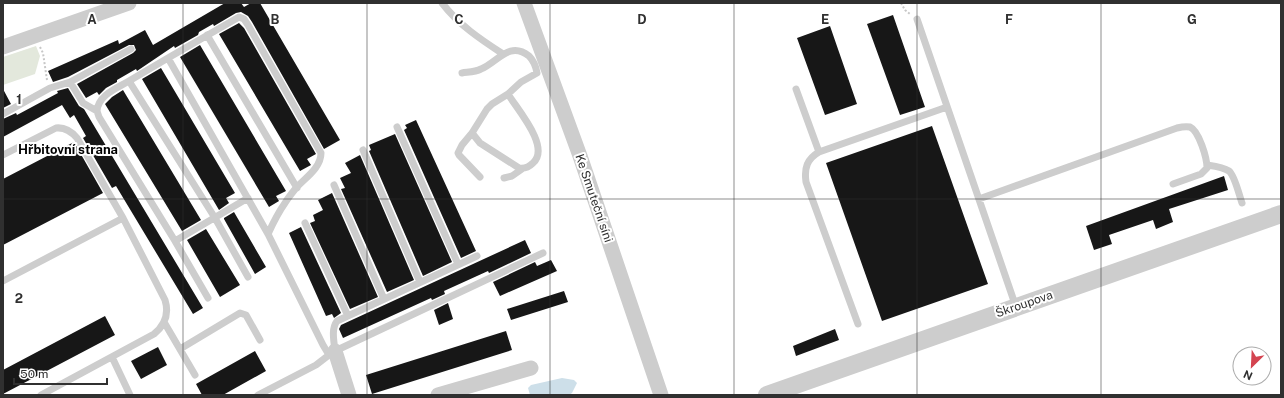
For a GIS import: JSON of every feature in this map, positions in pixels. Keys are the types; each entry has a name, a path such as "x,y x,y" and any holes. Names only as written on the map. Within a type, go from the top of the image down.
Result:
{"street":[{"path":"3,47 129,3"},
{"name":"Ke Smuteční síni","path":"524,3 582,164 660,395"},
{"name":"Škroupova","path":"767,395 1281,214"},
{"path":"332,353 349,395"},
{"path":"438,395 531,368"}],"lane":[{"path":"442,3 474,36 503,54"},
{"path":"208,298 99,117 97,107 105,96 239,17 244,19 248,25 321,153 319,163 278,213 268,234"},
{"path":"916,19 1016,307"},
{"path":"207,35 297,188"},
{"path":"3,114 50,88 70,82 131,49"},
{"path":"462,73 480,70 503,54 517,52 526,55 534,63 537,73 552,80"},
{"path":"168,58 268,234 323,346 332,353"},
{"path":"480,177 458,153 462,145 492,104 508,94 521,82 537,73"},
{"path":"129,81 215,218 248,277"},
{"path":"70,82 83,102 97,111"},
{"path":"796,89 819,152"},
{"path":"504,178 512,176 534,163 539,155 537,142 530,127 508,94"},
{"path":"858,324 806,182 805,174 807,164 814,155 819,152 947,107"},
{"path":"979,199 1184,126 1195,131 1207,168 1204,173 1173,184"},
{"path":"3,155 56,128 61,127 72,132 77,138 123,218 165,300 167,310 164,322 158,331 149,338 112,357 54,392 41,395"},
{"path":"397,127 458,264"},
{"path":"472,133 480,144 522,169"},
{"path":"363,150 420,282"},
{"path":"1207,165 1226,169 1231,172 1242,203"},
{"path":"334,185 384,299"},
{"path":"175,241 248,198"},
{"path":"3,281 123,218"},
{"path":"306,223 348,316"},
{"path":"258,395 316,366 332,353 543,253"},
{"path":"332,353 333,332 337,321 477,256"},
{"path":"180,349 240,313 246,315 260,340"},
{"path":"164,322 196,375"},
{"path":"112,357 130,395"}],"path":[{"path":"901,3 905,10 916,19"},
{"path":"35,36 43,53 50,88"}],"shaded area":[{"path":"36,46 40,56 35,74 3,85 3,57"}],"water":[{"path":"562,378 574,380 577,383 572,393 569,395 530,395 528,388 531,385"}],"building":[{"path":"225,3 241,3 244,7 251,3 260,3 340,140 324,149 252,22 248,16 241,12 236,13 214,26 213,24 199,32 198,35 175,48 174,46 137,71 136,69 117,80 117,82 106,88 99,95 97,92 86,98 77,84 133,53 136,50 134,45 129,45 68,77 53,82 48,71 118,40 119,44 145,30 153,45"},
{"path":"893,15 925,107 900,115 867,24"},
{"path":"239,23 244,28 316,154 307,159 311,165 300,171 219,34"},
{"path":"830,26 857,104 825,115 797,38"},
{"path":"200,45 286,191 276,196 279,201 269,207 180,57"},
{"path":"161,68 235,193 226,198 229,203 219,210 142,79"},
{"path":"68,88 79,106 84,109 203,308 193,314 116,186 112,188 83,138 86,136 74,115 70,118 62,105 3,137 3,119 16,113 17,115 58,93 57,91"},
{"path":"3,89 11,104 3,108"},
{"path":"123,90 201,220 182,231 105,104 112,97"},
{"path":"416,120 476,251 461,258 404,130 407,128 405,125"},
{"path":"932,126 988,284 882,321 826,163"},
{"path":"395,134 452,262 423,276 369,151 371,150 369,145"},
{"path":"74,142 103,193 3,245 3,179"},
{"path":"360,155 414,280 387,292 341,189 345,188 340,178 351,173 345,163"},
{"path":"1224,176 1228,190 1169,209 1173,222 1156,229 1153,220 1109,235 1112,244 1094,250 1086,226"},
{"path":"332,193 378,297 350,309 310,223 315,221 313,215 323,210 318,200"},
{"path":"234,212 266,267 255,274 224,219"},
{"path":"301,227 341,313 334,318 332,314 326,316 289,233"},
{"path":"206,229 240,285 220,297 187,240"},
{"path":"525,240 531,253 489,273 488,271 444,291 445,294 432,300 431,298 343,338 339,329 341,325"},
{"path":"551,260 557,271 500,296 493,282 535,262 537,266"},
{"path":"564,291 568,302 511,320 507,309"},
{"path":"448,303 453,319 439,325 434,310"},
{"path":"105,316 115,335 3,394 3,370"},
{"path":"835,329 839,340 796,356 793,346"},
{"path":"506,331 512,350 372,394 366,375"},
{"path":"158,347 167,365 141,379 131,361"},
{"path":"255,351 266,371 223,395 202,395 196,384"}],"district":[{"name":"Hřbitovní strana","path":"68,149"}]}
